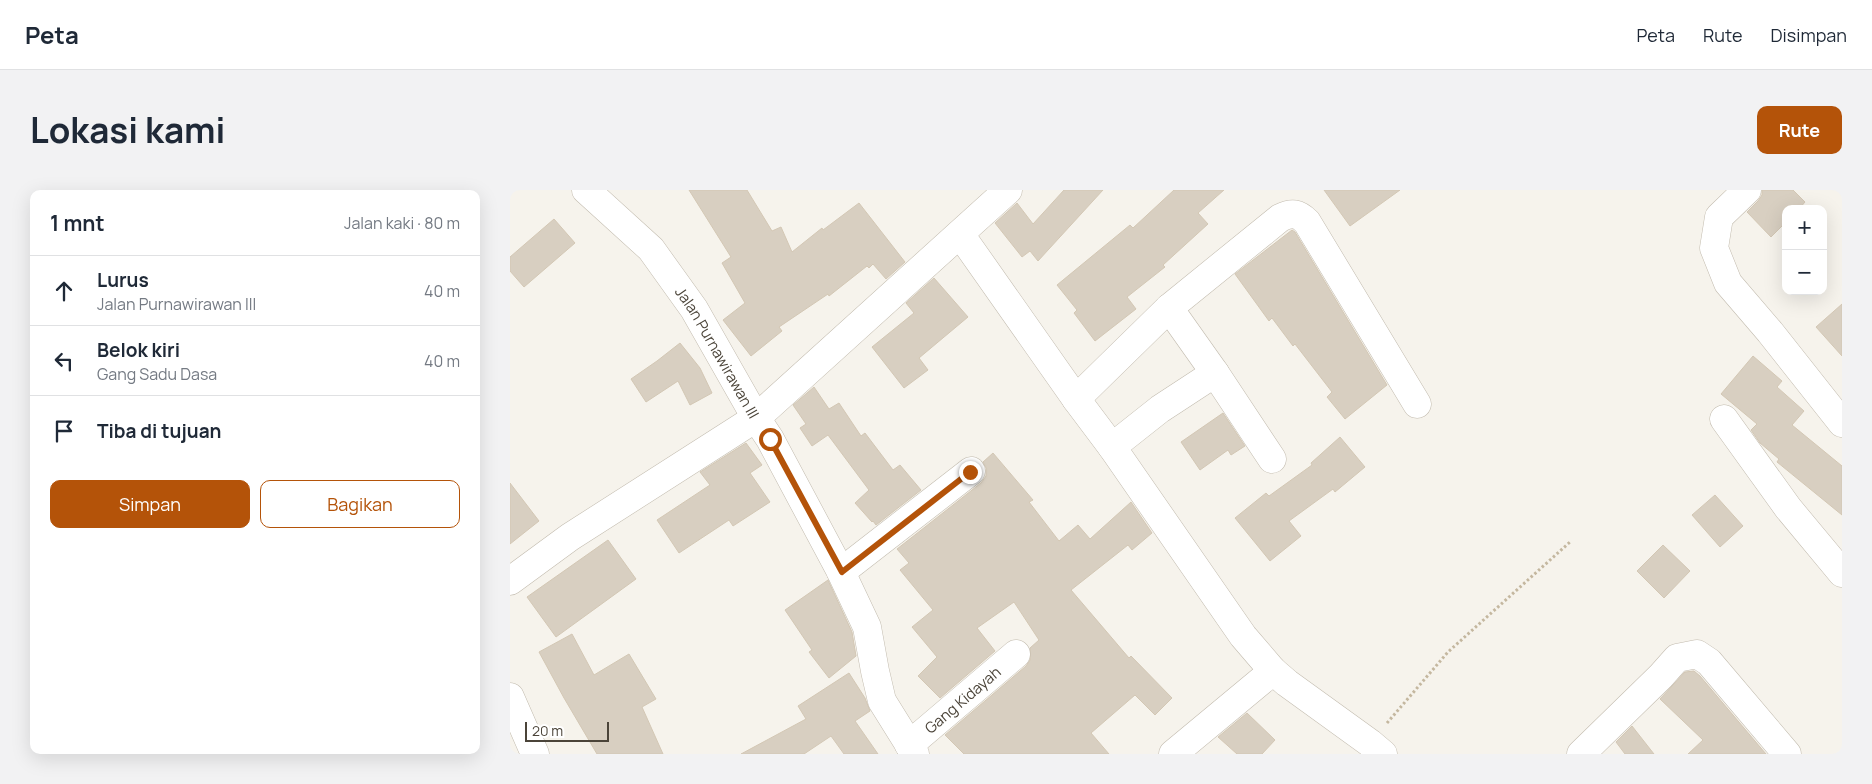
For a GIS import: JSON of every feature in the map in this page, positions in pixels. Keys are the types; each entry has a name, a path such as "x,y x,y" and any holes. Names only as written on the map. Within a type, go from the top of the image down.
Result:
{"street":[{"path":"510,581 570,537 756,418 1008,190"},
{"path":"1747,190 1719,217 1714,248 1728,283 1770,332 1842,423"},
{"name":"Jalan Purnawirawan III","path":"598,193 650,248 694,309 770,439 842,572 867,627 882,701 912,750"},
{"path":"1076,399 1169,308 1280,218 1290,213 1300,215 1307,222 1417,404"},
{"path":"960,234 1112,447 1243,636 1273,671 1287,684 1377,748"},
{"path":"1169,308 1272,459"},
{"path":"1112,447 1160,409 1215,373"},
{"path":"1724,419 1788,508 1842,573"},
{"path":"842,572 970,472"},
{"name":"Gang Kidayah","path":"912,750 1016,654"},
{"path":"1581,754 1677,658 1697,654 1708,662 1787,754"},
{"path":"1173,754 1273,671"},
{"path":"510,697 535,754"}],"path":[{"path":"1377,748 1448,652 1570,542"}],"building":[{"path":"689,190 747,190 772,231 781,227 792,252 822,228 823,230 859,203 905,262 886,279 873,264 869,268 867,266 829,296 828,294 779,327 782,331 751,356 723,320 745,303 722,263 731,257"},
{"path":"1064,190 1103,190 1038,261 1030,251 1022,257 995,223 1017,203 1033,224"},
{"path":"1174,190 1224,190 1198,213 1208,224 1163,265 1165,267 1127,297 1136,309 1095,341 1074,313 1077,310 1057,285 1130,225 1133,228"},
{"path":"1324,190 1400,190 1350,226"},
{"path":"1762,190 1793,190 1805,202 1802,205 1782,205 1782,226 1771,237 1747,212 1762,195"},
{"path":"554,219 575,243 524,287 510,271 510,257"},
{"path":"1292,230 1295,232 1387,385 1345,419 1327,397 1332,392 1272,318 1269,321 1235,274"},
{"path":"934,278 968,317 919,358 928,370 904,388 872,347 914,313 906,303"},
{"path":"1842,304 1842,356 1816,327"},
{"path":"680,343 700,368 712,393 690,405 678,381 646,402 631,379"},
{"path":"1753,356 1782,381 1777,387 1804,411 1792,425 1842,466 1842,515 1777,462 1779,459 1760,443 1751,430 1757,424 1721,394"},
{"path":"814,387 829,409 839,403 861,436 865,433 893,470 900,465 921,490 876,525 855,503 869,490 828,435 812,446 800,428 806,424 793,405"},
{"path":"1223,413 1245,446 1231,455 1228,450 1200,470 1181,442"},
{"path":"1340,437 1365,467 1335,492 1333,489 1289,521 1301,536 1270,561 1235,518 1266,493 1269,496 1312,465 1311,463"},
{"path":"746,443 762,465 750,473 770,502 733,526 729,520 679,553 657,520 710,485 700,472"},
{"path":"993,453 1033,500 1029,502 1059,541 1078,525 1090,539 1131,502 1152,533 1132,550 1128,545 1071,590 1129,658 1131,656 1172,698 1155,715 1135,695 1091,733 1109,754 964,754 945,735 1026,666 1030,660 1030,648 1039,640 1014,602 977,628 995,651 940,698 918,676 937,657 912,627 933,610 900,570 909,563 897,549 981,483 986,476 986,468 983,462"},
{"path":"510,483 539,521 510,544"},
{"path":"1715,495 1743,526 1720,547 1692,515"},
{"path":"608,540 636,579 556,637 527,597"},
{"path":"1663,545 1690,571 1664,598 1637,571"},
{"path":"828,580 852,632 856,656 829,678 809,652 812,650 785,610"},
{"path":"572,634 594,675 629,654 656,699 642,707 663,754 597,754 539,652"},
{"path":"1694,671 1766,754 1688,754 1703,740 1660,699 1685,672"},
{"path":"849,673 865,698 870,711 855,721 878,754 844,754 831,736 804,754 741,754 806,719 798,706"},
{"path":"1247,713 1275,740 1262,754 1237,754 1218,737"},
{"path":"1632,726 1654,754 1625,754 1616,742"}],"route":[{"path":"770,439 842,572 970,472"}]}
